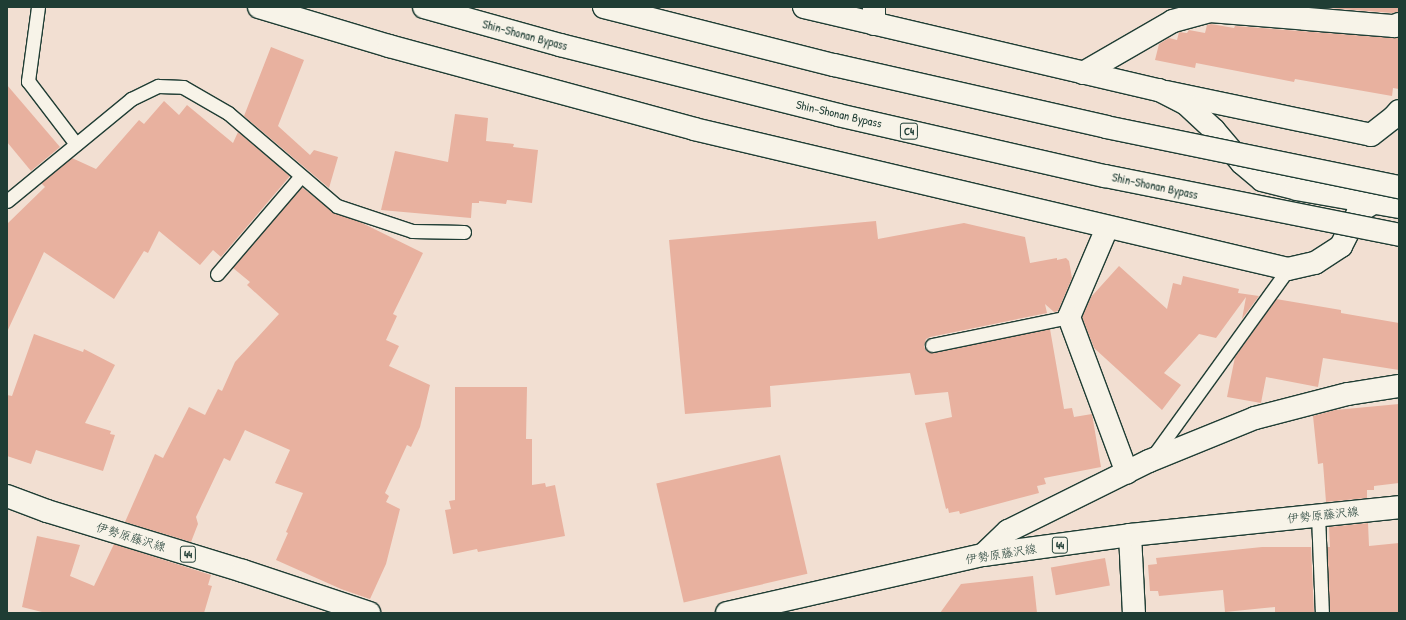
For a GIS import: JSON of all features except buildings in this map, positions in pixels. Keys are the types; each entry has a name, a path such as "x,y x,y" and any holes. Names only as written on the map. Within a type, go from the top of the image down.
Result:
{"main road":[{"path":"259,7 389,46 694,129 1107,228 1288,269 1315,263 1341,246 1358,212 1373,203"},
{"name":"Shin-Shonan Bypass","path":"424,7 560,45 846,116 1105,176 1399,235"},
{"path":"604,7 834,65 1098,125 1399,187"},
{"path":"804,7 874,16 1083,73 1371,135 1399,111"},
{"path":"1083,73 1173,21 1210,11 1258,11 1394,26 1399,24"},
{"path":"1159,90 1185,103 1214,130 1242,163 1262,180 1297,189 1399,207"},
{"path":"1107,228 1069,317 1127,473"},
{"path":"983,556 1008,531 1149,461 1255,418 1348,394 1399,386"},
{"name":"伊勢原藤沢線","path":"7,496 47,511 243,571 369,613"},
{"name":"伊勢原藤沢線","path":"727,613 983,556 1130,535 1399,507"},
{"path":"1130,535 1134,613"}],"lane":[{"path":"38,7 28,81 76,144"},
{"path":"7,201 131,99 158,86 183,87 228,113 337,206 412,231 464,232"},
{"path":"217,274 301,176"},
{"path":"1149,461 1288,269"},
{"path":"932,346 1069,317"},
{"path":"1318,515 1322,613"}]}
